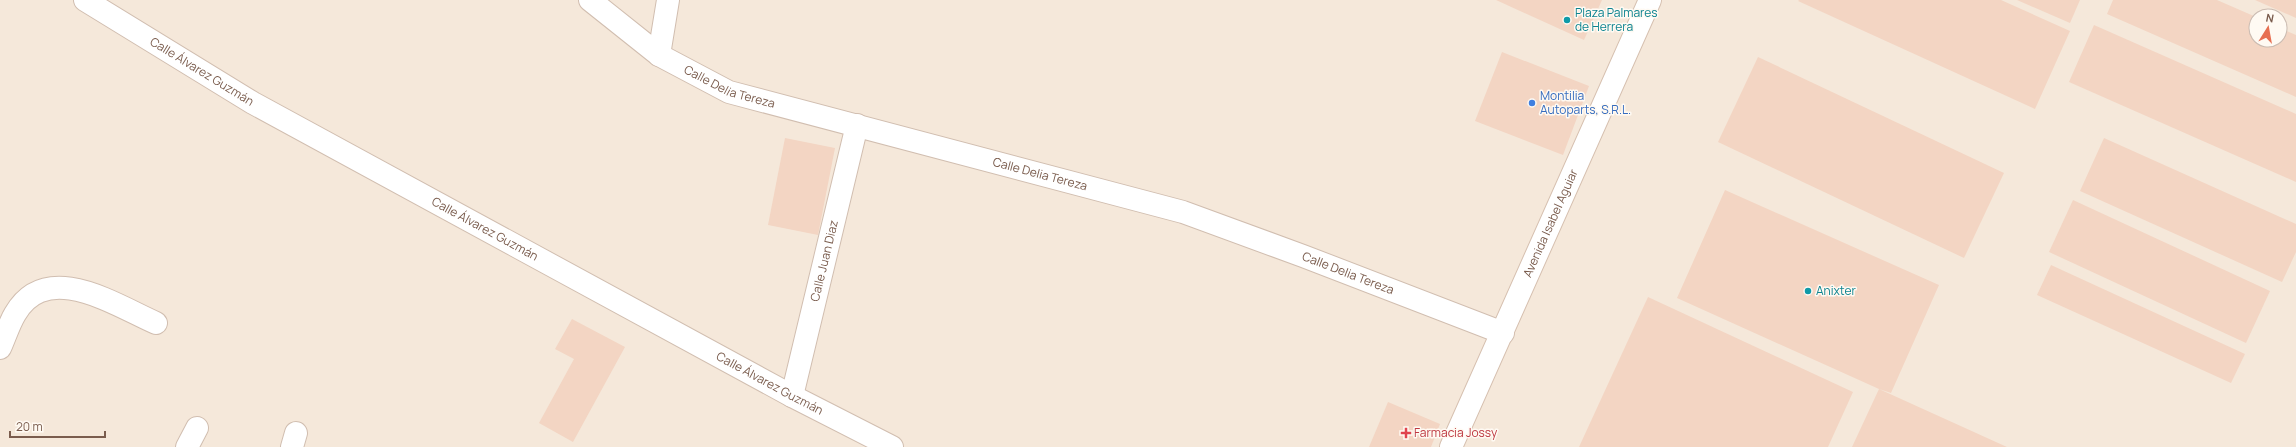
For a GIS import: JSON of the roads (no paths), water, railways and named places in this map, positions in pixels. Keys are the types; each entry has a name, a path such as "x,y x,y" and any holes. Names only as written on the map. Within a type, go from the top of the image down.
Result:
{"street":[{"name":"Calle Álvarez Guzmán","path":"85,0 253,103 792,396 892,447"},
{"name":"Calle Delia Tereza","path":"590,0 660,55 729,92 1183,212 1303,256 1503,333"},
{"path":"660,55 668,0"},
{"name":"Avenida Isabel Aguiar","path":"1451,447 1650,0"},
{"name":"Calle Juan Diaz","path":"792,396 857,126"},
{"path":"0,348 15,314 26,300 39,291 58,287 81,289 156,324"},
{"path":"188,447 197,428"}],"place":[{"name":"Plaza Palmares de Herrera","path":"1567,20"},
{"name":"Montilia Autoparts, S.R.L.","path":"1532,103"},
{"name":"Anixter","path":"1808,291"},
{"name":"Farmacia Jossy","path":"1406,433"}]}
